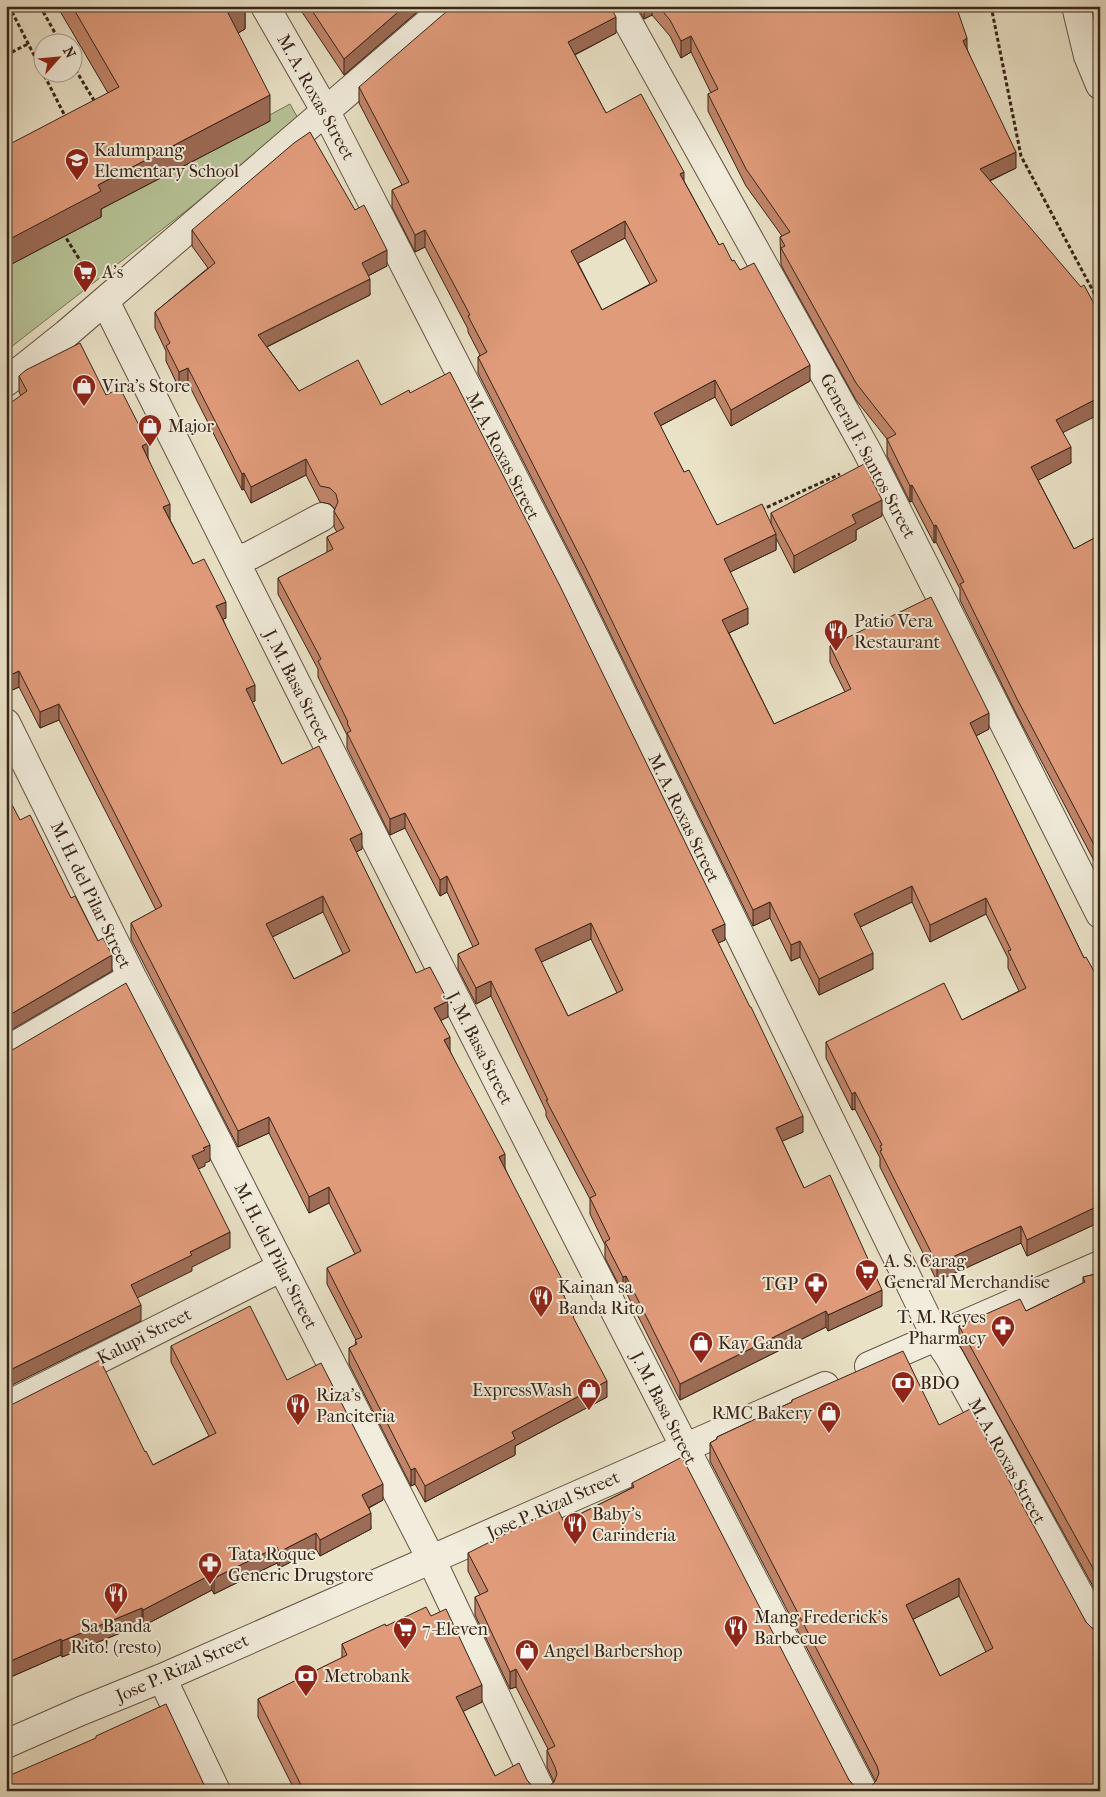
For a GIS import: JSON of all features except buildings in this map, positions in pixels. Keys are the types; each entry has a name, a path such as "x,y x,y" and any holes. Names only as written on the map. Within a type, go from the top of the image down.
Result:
{"street":[{"name":"M. A. Roxas Street","path":"265,6 326,112 587,621 936,1337 950,1358 1100,1632"},
{"path":"6,382 105,301 448,6"},
{"name":"General F. Santos Street","path":"619,6 872,459 1100,914"},
{"path":"1076,6 1088,56 1100,85"},
{"name":"J. M. Basa Street","path":"105,301 356,804 684,1447 863,1791"},
{"path":"235,561 251,555 322,517"},
{"name":"M. H. del Pilar Street","path":"6,723 132,978 431,1559 541,1791"},
{"path":"6,1051 132,978"},
{"name":"Jose P. Rizal Street","path":"6,1744 162,1678 1100,1265"},
{"name":"Kalupi Street","path":"6,1406 282,1267"},
{"path":"162,1678 216,1791"}],"path":[{"path":"9,6 66,119"},
{"path":"40,6 54,32"},
{"path":"991,6 1021,156 1100,304"},
{"path":"6,55 28,44"},
{"path":"82,81 96,105"},
{"path":"61,228 65,236"},
{"path":"1081,287 1088,282"},
{"path":"755,513 872,459"}],"green space":[{"path":"290,104 300,122 6,351 6,257"}],"place":[{"name":"Kalumpang Elementary School","path":"77,181"},
{"name":"A's","path":"85,293"},
{"name":"Vira's Store","path":"84,407"},
{"name":"Major","path":"150,447"},
{"name":"Patio Vera Restaurant","path":"836,652"},
{"name":"A. S. Carag General Merchandise","path":"867,1292"},
{"name":"TGP","path":"816,1305"},
{"name":"Kainan sa Banda Rito","path":"541,1318"},
{"name":"T. M. Reyes Pharmacy","path":"1003,1348"},
{"name":"Kay Ganda","path":"701,1364"},
{"name":"BDO","path":"903,1404"},
{"name":"ExpressWash","path":"589,1411"},
{"name":"Riza's Panciteria","path":"298,1426"},
{"name":"RMC Bakery","path":"829,1434"},
{"name":"Baby's Carinderia","path":"575,1545"},
{"name":"Tata Roque Generic Drugstore","path":"210,1585"},
{"name":"Sa Banda Rito! (resto)","path":"116,1615"},
{"name":"Mang Frederick's Barbecue","path":"736,1648"},
{"name":"7-Eleven","path":"405,1650"},
{"name":"Angel Barbershop","path":"527,1672"},
{"name":"Metrobank","path":"306,1697"}]}
